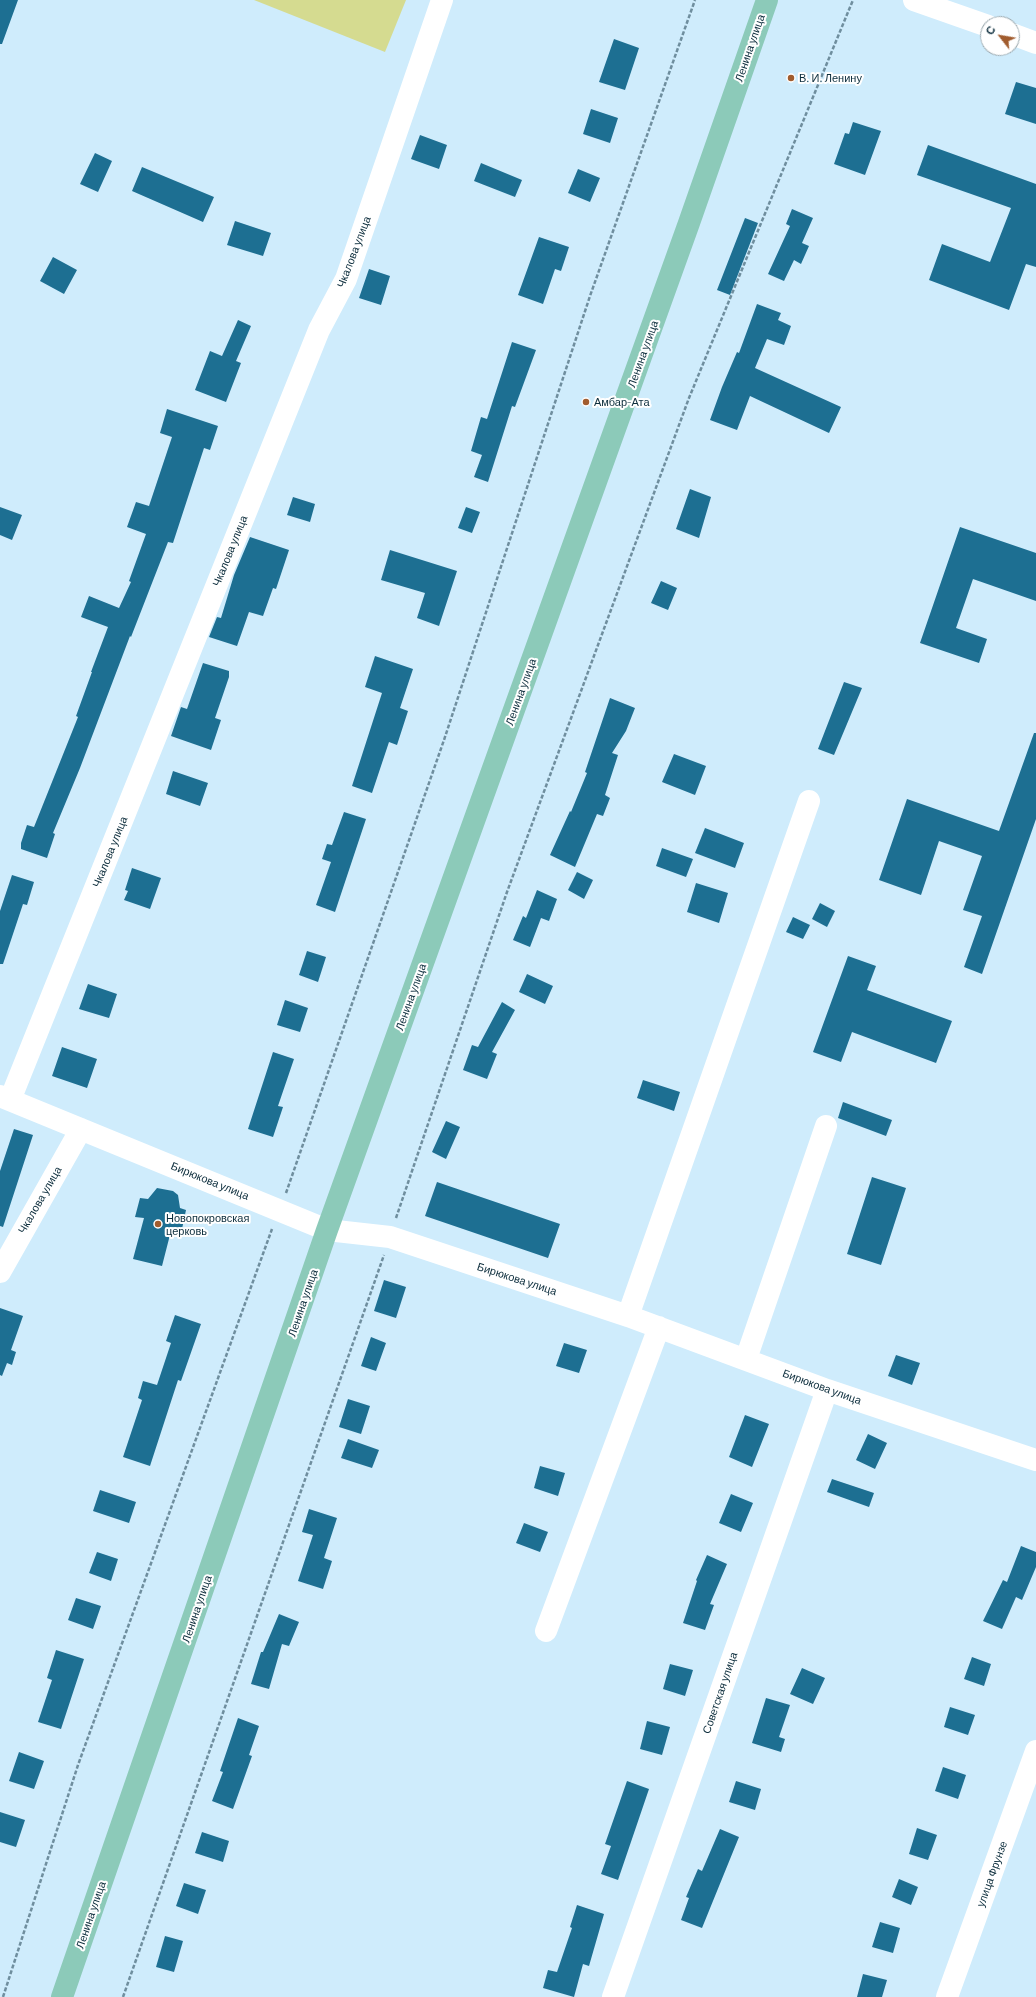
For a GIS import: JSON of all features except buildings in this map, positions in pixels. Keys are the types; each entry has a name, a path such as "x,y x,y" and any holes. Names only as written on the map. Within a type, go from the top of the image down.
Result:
{"main road":[{"name":"Ленина улица","path":"62,1997 327,1230 687,231 767,0"}],"street":[{"name":"Чкалова улица","path":"5,1098 319,330 346,278 442,0"},
{"path":"914,0 980,23"},
{"path":"1020,37 1036,43"},
{"path":"628,1316 809,802"},
{"name":"Бирюкова улица","path":"5,1098 327,1230 390,1238 628,1316 827,1390 1036,1460"},
{"path":"746,1359 826,1126"},
{"name":"Чкалова улица","path":"0,1272 81,1129"},
{"path":"546,1631 659,1327"},
{"name":"Советская улица","path":"613,1997 827,1390"},
{"name":"улица Фрунзе","path":"947,1997 1036,1751"}],"path":[{"path":"3,1997 78,1765 280,1210 444,740 590,296 695,0"},
{"path":"123,1997 390,1238 507,892 689,398 853,0"}],"green space":[{"path":"254,0 406,0 385,52"}],"place":[{"name":"В. И. Ленину","path":"791,78"},
{"name":"Амбар-Ата","path":"586,402"},
{"name":"Новопокровская церковь","path":"158,1224"}]}
